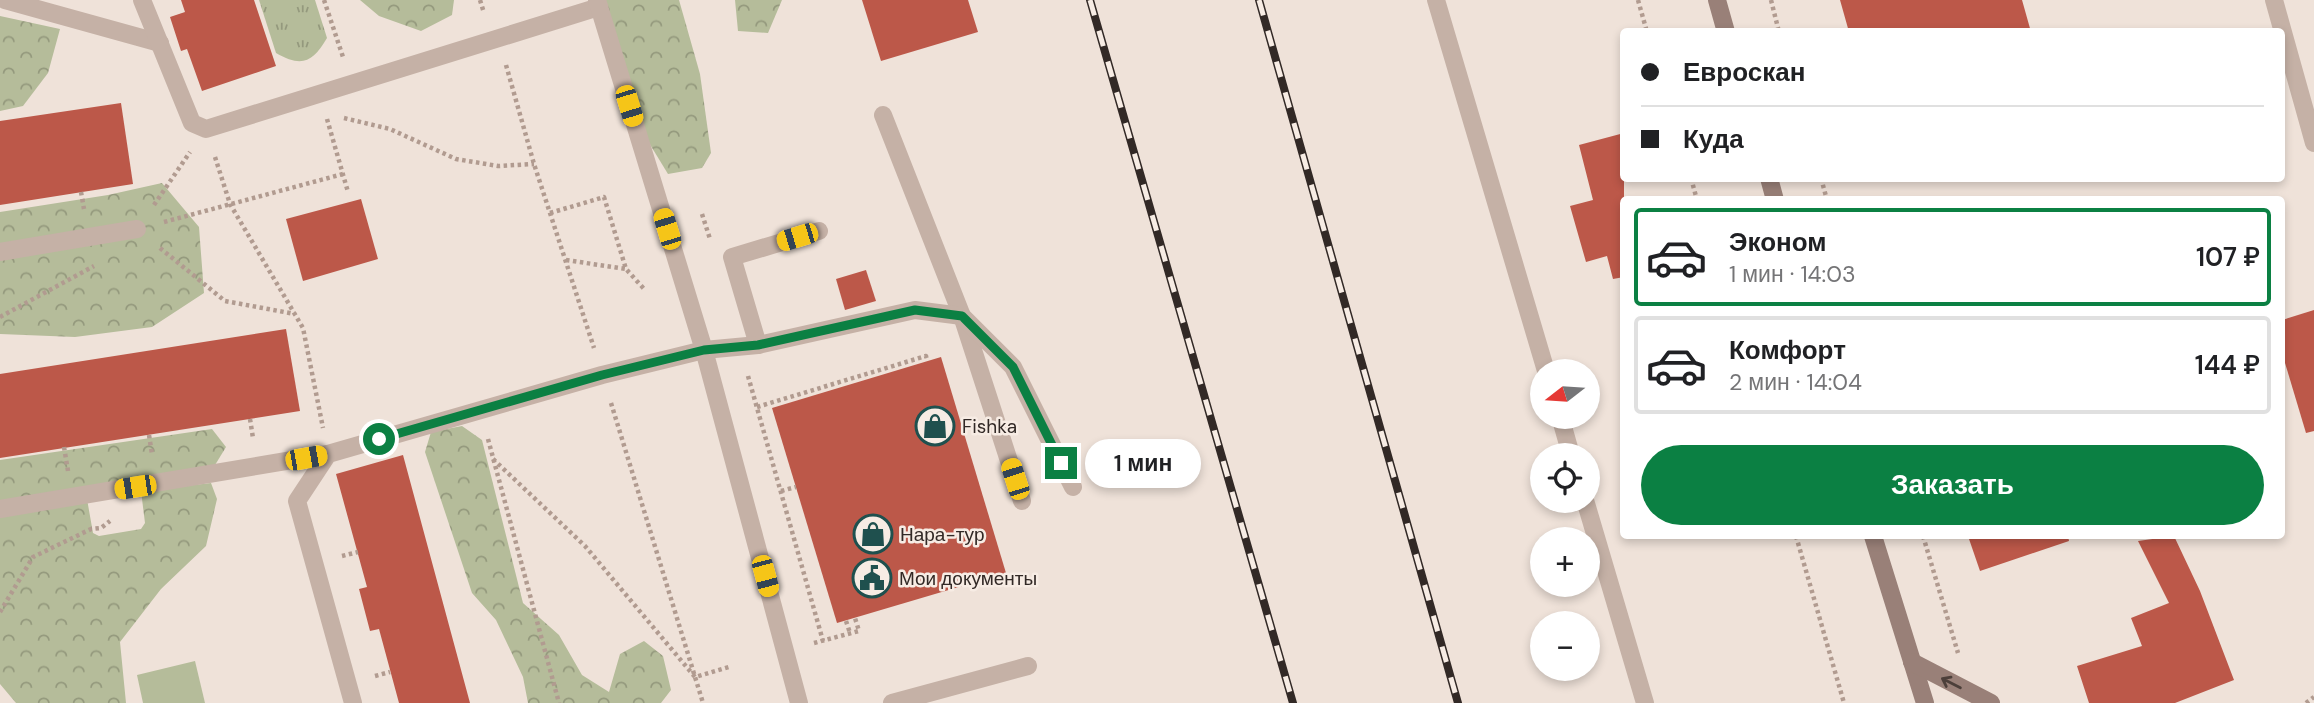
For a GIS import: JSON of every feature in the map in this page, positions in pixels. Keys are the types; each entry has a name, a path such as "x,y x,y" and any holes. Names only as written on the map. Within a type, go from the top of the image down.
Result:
{"main road":[{"path":"1717,0 1725,28"},
{"path":"1874,539 1925,703"},
{"path":"1912,662 1991,703"}],"street":[{"path":"5,0 160,43"},
{"path":"142,0 192,123 206,129 598,3 704,350 799,703"},
{"path":"1436,0 1542,359"},
{"path":"2274,0 2282,28"},
{"path":"2285,39 2314,143"},
{"path":"883,114 962,316 1022,501"},
{"path":"0,253 137,229"},
{"path":"749,346 732,257 819,231"},
{"path":"0,509 328,454 602,375 704,350 749,346 915,310 962,316 1013,367 1073,487"},
{"path":"328,454 297,500 353,703"},
{"path":"1589,513 1645,703"},
{"path":"892,703 1028,666"}],"path":[{"path":"324,0 346,65"},
{"path":"1638,0 1646,28"},
{"path":"1771,0 1778,28"},
{"path":"348,192 326,114 390,129 456,159 498,166 534,164"},
{"path":"206,129 230,204 303,328 328,454"},
{"path":"137,229 206,129"},
{"path":"137,229 343,174"},
{"path":"550,213 604,197 626,269 645,290"},
{"path":"137,229 225,301 296,314"},
{"path":"566,260 626,269"},
{"path":"0,317 89,271 99,262"},
{"path":"749,346 757,407 823,641"},
{"path":"757,407 926,356 927,361"},
{"path":"480,411 559,703"},
{"path":"493,459 585,546 695,677 729,667"},
{"path":"0,612 33,557 91,529 101,528 156,483"},
{"path":"781,491 796,487"},
{"path":"1797,539 1844,703"},
{"path":"1924,539 1943,607"},
{"path":"814,643 859,631 856,618"},
{"path":"846,621 850,633"},
{"path":"2306,703 2314,697"}],"green space":[{"path":"259,0 315,0 327,38 317,53 300,61 276,53"},
{"path":"360,0 454,0 452,15 421,31 379,16"},
{"path":"605,0 679,0 700,74 711,153 702,168 668,174 646,138"},
{"path":"735,0 782,0 768,33 738,31"},
{"path":"0,16 60,29 48,73 23,106 0,111"},
{"path":"162,183 199,227 204,293 152,327 75,337 0,334 0,212 108,195"},
{"path":"462,426 482,440 523,603 559,635 582,675 609,692 620,654 644,641 663,656 671,690 661,703 528,703 523,677 496,620 472,593 425,452 431,432"},
{"path":"212,429 226,447 212,470 0,503 0,460"},
{"path":"211,483 217,499 206,546 161,589 120,642 126,703 16,703 0,684 0,516 87,499 93,533 99,536 141,529 145,523 141,491"},
{"path":"195,661 205,703 143,703 137,675"}],"building":[{"path":"181,0 254,0 276,66 202,91 187,49 181,51 170,17 185,12"},
{"path":"862,0 968,0 978,32 881,61"},
{"path":"1840,0 2022,0 2030,28 1848,28"},
{"path":"121,103 133,184 0,205 0,121"},
{"path":"1620,134 1620,182 1624,182 1624,196 1620,196 1620,278 1613,279 1607,256 1586,262 1570,206 1593,200 1579,145"},
{"path":"361,199 378,259 303,281 286,219"},
{"path":"866,270 876,301 845,310 836,279"},
{"path":"2314,310 2314,431 2306,433 2285,363 2285,319"},
{"path":"286,329 300,411 0,458 0,374"},
{"path":"941,357 1006,573 837,623 772,408"},
{"path":"403,455 470,703 399,703 379,629 370,631 359,589 367,587 336,474"},
{"path":"1969,539 2069,539 2069,541 1980,571"},
{"path":"2175,539 2200,591 2234,680 2175,703 2089,703 2077,666 2142,646 2131,618 2169,603 2138,541"}],"railway":[{"path":"1090,0 1293,703"},
{"path":"1259,0 1458,703"}],"place":[{"name":"Fishka","path":"935,426"},
{"name":"Нара-тур","path":"873,534"},
{"name":"Мои документы","path":"872,578"}],"route":[{"path":"379,439 602,375 704,350 758,345 915,310 962,316 1013,367 1061,463"}]}
